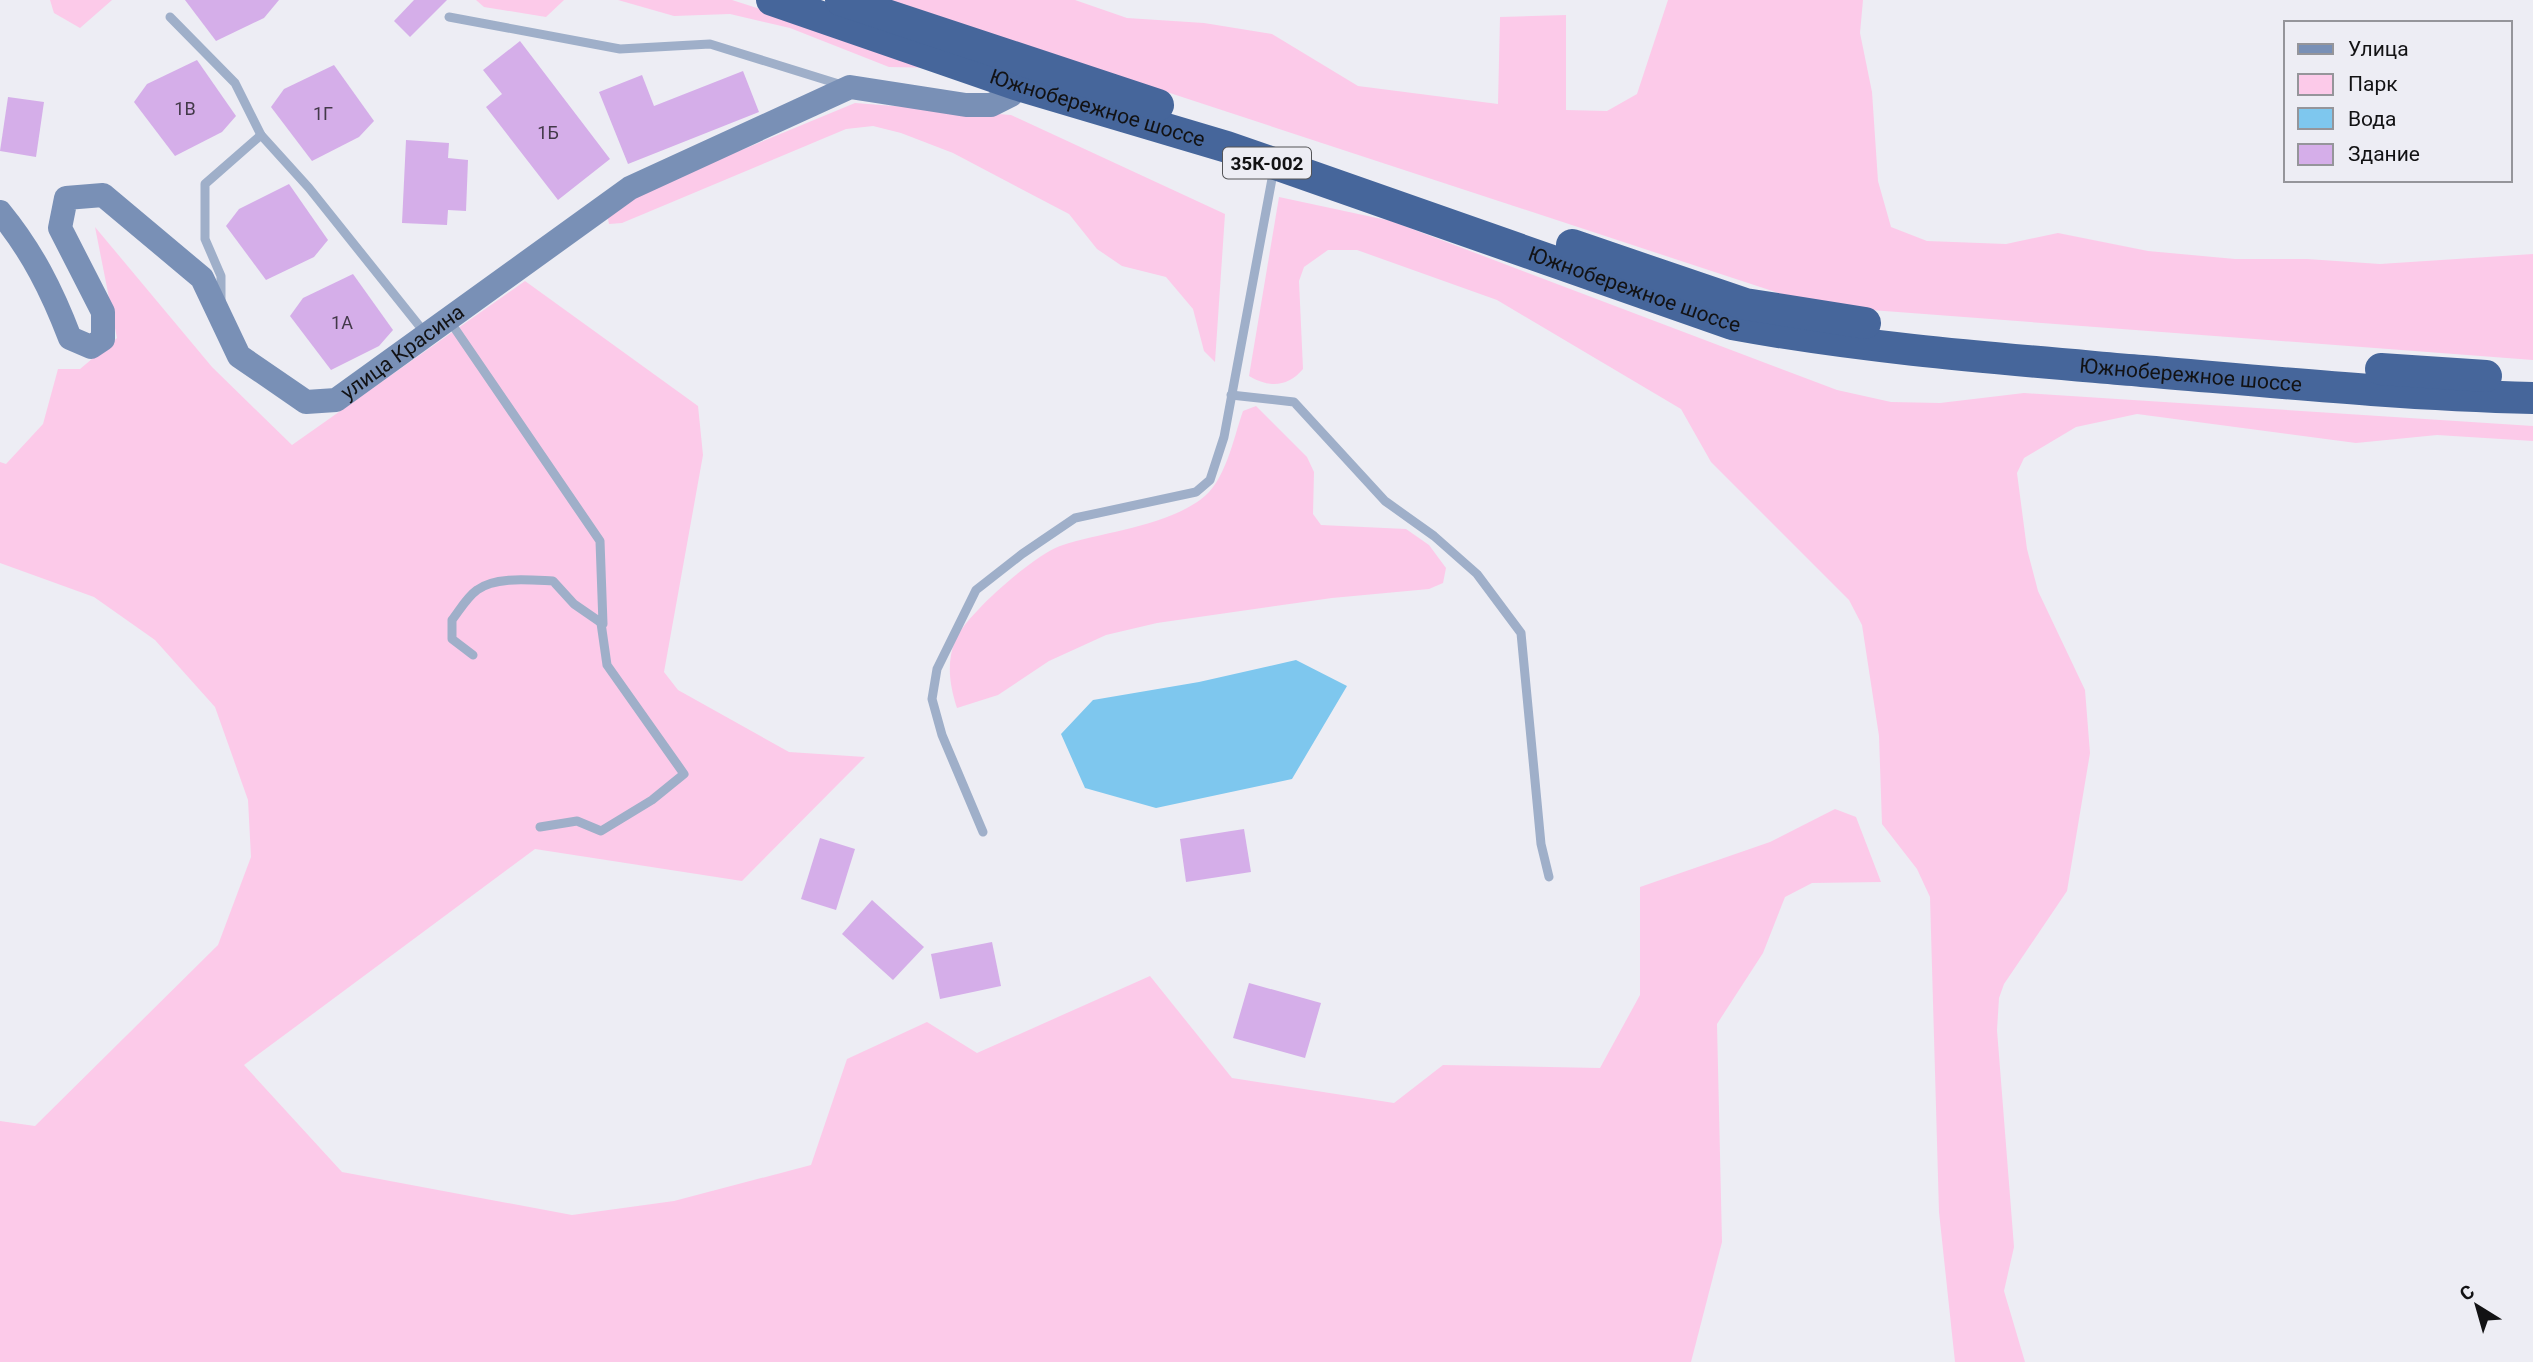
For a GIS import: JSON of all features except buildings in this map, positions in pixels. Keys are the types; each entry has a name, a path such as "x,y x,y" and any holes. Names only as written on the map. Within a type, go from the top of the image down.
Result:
{"highway":[{"name":"Южнобережное шоссе","path":"772,0 1023,73 1523,239 1732,324 1818,340 2425,395 2533,398"},
{"name":"Южнобережное шоссе","path":"841,0 1023,73 1275,166 1745,304 1830,320 2246,359 2533,379"}],"street":[{"path":"850,87 966,105 991,105 1011,95 1023,73"},
{"name":"улица Красина","path":"0,212 18,234 51,288 70,338 91,347 103,339 103,312 60,228 66,198 103,195 202,278 239,356 306,402 336,400 630,187 850,87"}],"lane":[{"path":"170,17 235,83 261,135 309,188 426,335"},
{"path":"449,17 620,49 710,44 850,87"},
{"path":"221,318 221,276 205,239 205,184 261,135"},
{"path":"982,832 942,735 932,699 937,669 976,590 1022,554 1075,518 1196,492 1210,480 1224,437 1275,166"},
{"path":"448,318 600,541 601,622 607,664 684,774 652,800 601,831 578,821 540,827"},
{"path":"1231,395 1294,402 1385,501 1459,556 1478,574 1507,612 1521,634 1541,844 1549,877"},
{"path":"472,655 452,639 452,620 477,590 491,585 522,580 553,581 574,604 601,622"}],"green space":[{"path":"50,0 112,0 80,28 54,13"},
{"path":"476,0 564,0 546,17 484,7"},
{"path":"618,0 732,0 946,68 889,67 790,28 730,14 674,16"},
{"path":"887,0 1075,0 1127,18 1204,23 1272,34 1358,86 1498,104 1500,17 1566,15 1566,110 1607,111 1637,94 1668,0 1863,0 1860,33 1872,92 1878,181 1891,227 1927,241 2006,244 2058,233 2148,251 2235,259 2307,259 2380,264 2533,254 2533,360 1818,306"},
{"path":"855,103 1011,115 1225,214 1215,362 1204,351 1193,309 1166,277 1122,266 1097,249 1069,214 953,153 901,133 873,126 846,129 622,223 609,224 606,210 635,194"},
{"path":"1279,197 1391,221 1837,390 1891,402 1940,403 2024,393 2533,426 2533,441 2437,435 2356,443 2137,414 2076,427 2024,458 2017,473 2027,549 2038,591 2085,690 2090,753 2067,891 2004,984 1999,998 1997,1030 2014,1247 2004,1291 2025,1362 1955,1362 1939,1212 1930,897 1917,869 1882,824 1879,736 1862,625 1849,600 1711,462 1681,409 1497,300 1357,250 1328,250 1304,267 1299,281 1303,369 1291,379 1278,384 1249,376"},
{"path":"95,227 212,367 292,445 525,281 698,406 703,455 664,672 678,690 789,752 865,757 742,881 535,849 244,1065 342,1172 572,1215 674,1201 811,1165 847,1059 927,1022 977,1053 1150,976 1232,1078 1394,1103 1443,1065 1600,1068 1640,995 1640,887 1770,842 1835,809 1856,817 1881,882 1812,883 1785,897 1763,953 1717,1024 1722,1242 1691,1362 0,1362 0,1121 35,1126 218,945 251,857 248,800 215,707 155,640 94,597 0,563 0,462 6,464 43,424 58,369 80,369 117,338"},
{"path":"1256,406 1307,457 1314,472 1313,514 1321,525 1406,529 1429,545 1446,568 1443,583 1429,589 1332,598 1157,623 1106,635 1049,661 998,695 957,708 950,675 952,650 961,630 985,602 1034,561 1060,546 1150,523 1200,500 1209,492 1222,471 1243,411"}],"water":[{"path":"1296,660 1347,686 1292,779 1156,808 1085,788 1061,734 1093,700 1199,682"}]}
